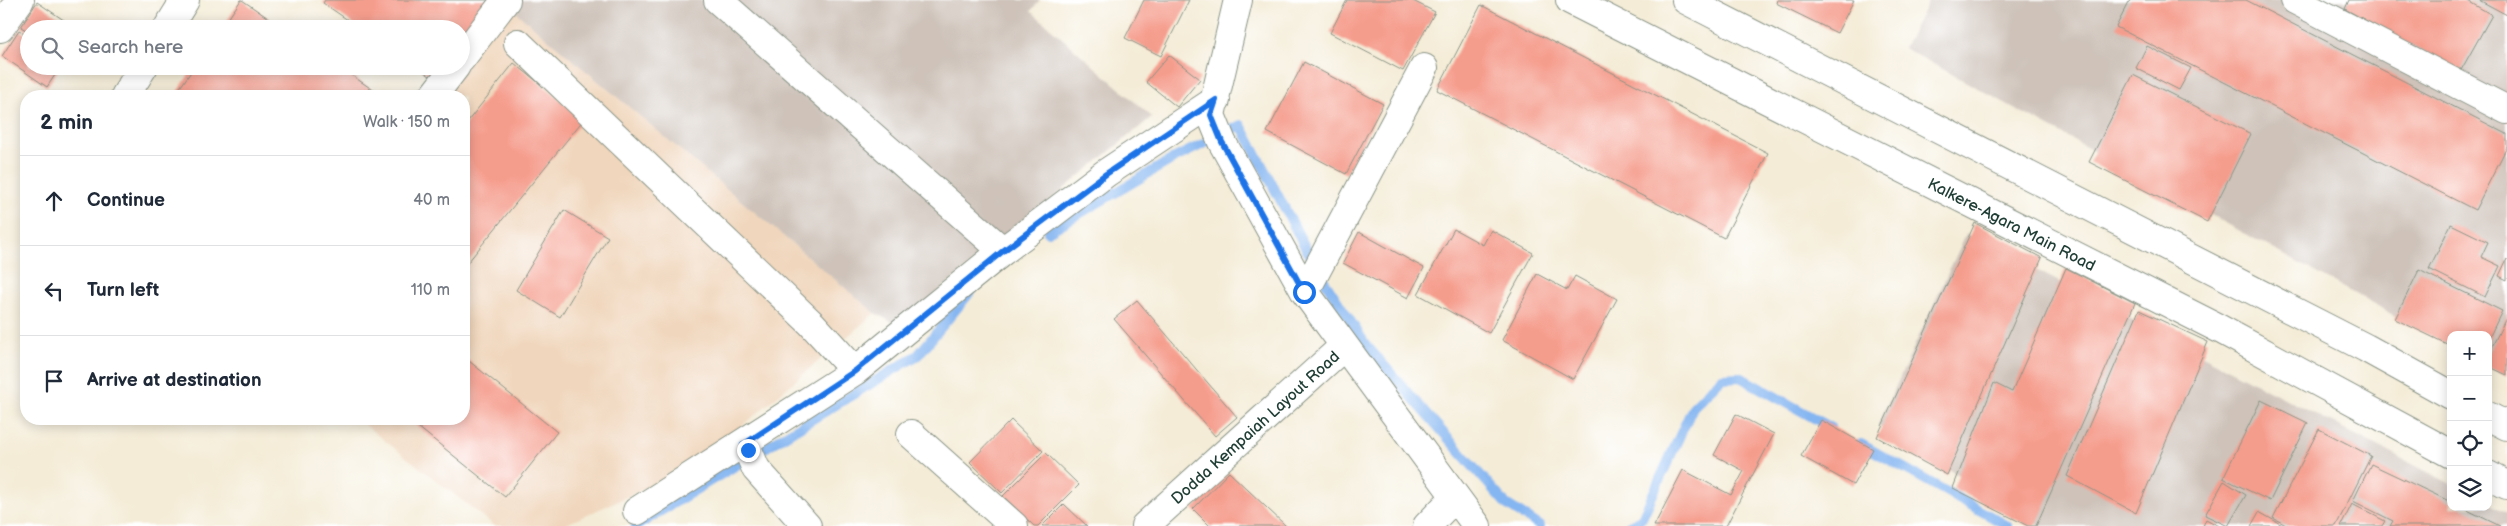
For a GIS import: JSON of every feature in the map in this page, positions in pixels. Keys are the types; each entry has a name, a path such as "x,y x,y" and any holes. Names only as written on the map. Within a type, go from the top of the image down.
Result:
{"street":[{"path":"0,28 20,0"},
{"path":"173,20 185,0"},
{"path":"470,47 506,0"},
{"path":"718,0 1003,251"},
{"path":"1238,0 1214,107 1222,142 1343,347 1454,498 1477,526"},
{"name":"Kalkere-Agara Main Road","path":"1570,0 2220,328 2447,452"},
{"path":"2295,0 2507,110"},
{"path":"1689,1 2366,348 2447,393"},
{"path":"518,43 812,324 855,371"},
{"path":"1308,286 1424,68"},
{"path":"129,90 138,75"},
{"path":"438,90 449,75"},
{"path":"637,511 749,455 1003,251 1106,174 1214,107"},
{"name":"Dodda Kempaiah Layout Road","path":"1145,526 1343,347"},
{"path":"2492,418 2507,426"},
{"path":"911,434 1014,526"},
{"path":"749,455 807,526"},
{"path":"2492,477 2507,485"},
{"path":"1427,526 1454,498"}],"shaded area":[{"path":"509,0 1040,0 1031,11 1152,117 897,325 875,313 506,4"},
{"path":"1929,0 2507,0 2507,376 2492,368 2492,331 2447,331 2447,344 1904,48"},
{"path":"506,4 875,313 695,466 562,526 495,526 365,425 470,425 470,90 443,90 454,75 470,75 470,53"},
{"path":"1966,234 2447,482 2447,511 2492,511 2492,505 2507,513 2507,526 2040,526 1878,425"}],"building":[{"path":"242,0 271,20 227,20"},
{"path":"325,0 488,0 470,26 470,20 348,20 323,3"},
{"path":"1144,0 1189,0 1161,56 1125,38"},
{"path":"1347,0 1411,0 1435,12 1403,71 1330,33"},
{"path":"1777,0 1854,0 1837,33 1776,3"},
{"path":"2130,0 2246,0 2507,134 2507,147 2475,210 2116,27"},
{"path":"2349,0 2466,0 2492,15 2460,72 2345,9"},
{"path":"2479,0 2507,0 2507,15"},
{"path":"37,2 64,20 25,20"},
{"path":"1481,5 1768,153 1724,238 1437,90"},
{"path":"19,30 20,31 20,68 2,56"},
{"path":"2147,46 2191,68 2179,90 2136,68"},
{"path":"1169,55 1200,79 1177,107 1146,82"},
{"path":"1304,62 1383,104 1346,174 1267,132"},
{"path":"514,63 584,119 470,260 470,118"},
{"path":"30,75 55,75 47,87"},
{"path":"189,75 351,75 373,90 178,90"},
{"path":"428,75 437,75 434,79"},
{"path":"2133,75 2251,134 2207,222 2089,162"},
{"path":"564,210 608,237 560,317 516,290"},
{"path":"1975,223 2042,258 1947,475 1877,437"},
{"path":"2451,224 2488,242 2481,257 2500,266 2485,297 2429,269"},
{"path":"1454,229 1483,245 1491,230 1533,253 1489,333 1418,294"},
{"path":"1359,232 1424,268 1408,298 1343,263"},
{"path":"2507,259 2507,280 2499,276"},
{"path":"2066,268 2135,303 2036,526 2028,526 1953,488 1994,383 2012,392"},
{"path":"2419,270 2502,311 2492,332 2447,331 2447,344 2395,319"},
{"path":"1537,274 1567,290 1575,276 1617,299 1573,379 1502,340"},
{"path":"1137,300 1237,417 1215,436 1114,319"},
{"path":"2139,310 2208,342 2136,513 2067,476"},
{"path":"2507,316 2507,375 2492,368 2492,347"},
{"path":"470,362 557,432 505,497 415,425 470,425"},
{"path":"2261,400 2308,423 2270,501 2223,478"},
{"path":"1736,414 1774,434 1726,526 1654,526 1683,470 1731,495 1744,471 1714,455"},
{"path":"1011,420 1043,451 1002,493 970,462"},
{"path":"1821,420 1873,449 1853,485 1801,456"},
{"path":"2319,429 2371,456 2336,526 2288,526 2273,518"},
{"path":"1046,453 1079,485 1038,526 1034,526 1003,496"},
{"path":"2371,464 2447,500 2447,511 2469,511 2500,526 2390,526 2393,521 2353,501"},
{"path":"1229,472 1286,526 1210,526 1193,509"},
{"path":"2224,481 2246,495 2228,526 2205,515"},
{"path":"1064,504 1087,526 1042,526"},
{"path":"2352,504 2385,521 2382,526 2341,526"},
{"path":"2259,512 2284,526 2251,526"},
{"path":"2206,519 2219,526 2203,526"}],"waterway":[{"path":"1048,232 1173,159 1241,125 1316,268 1366,345 1506,504 1540,526"},
{"path":"636,526 918,355 972,290"},
{"path":"1628,526 1642,518 1693,407 1722,378 1740,377 1830,427"},
{"path":"1861,444 2008,526"}],"route":[{"path":"748,450 743,445 855,371 1003,251 1106,174 1216,100 1211,115 1222,142 1304,292"}]}
